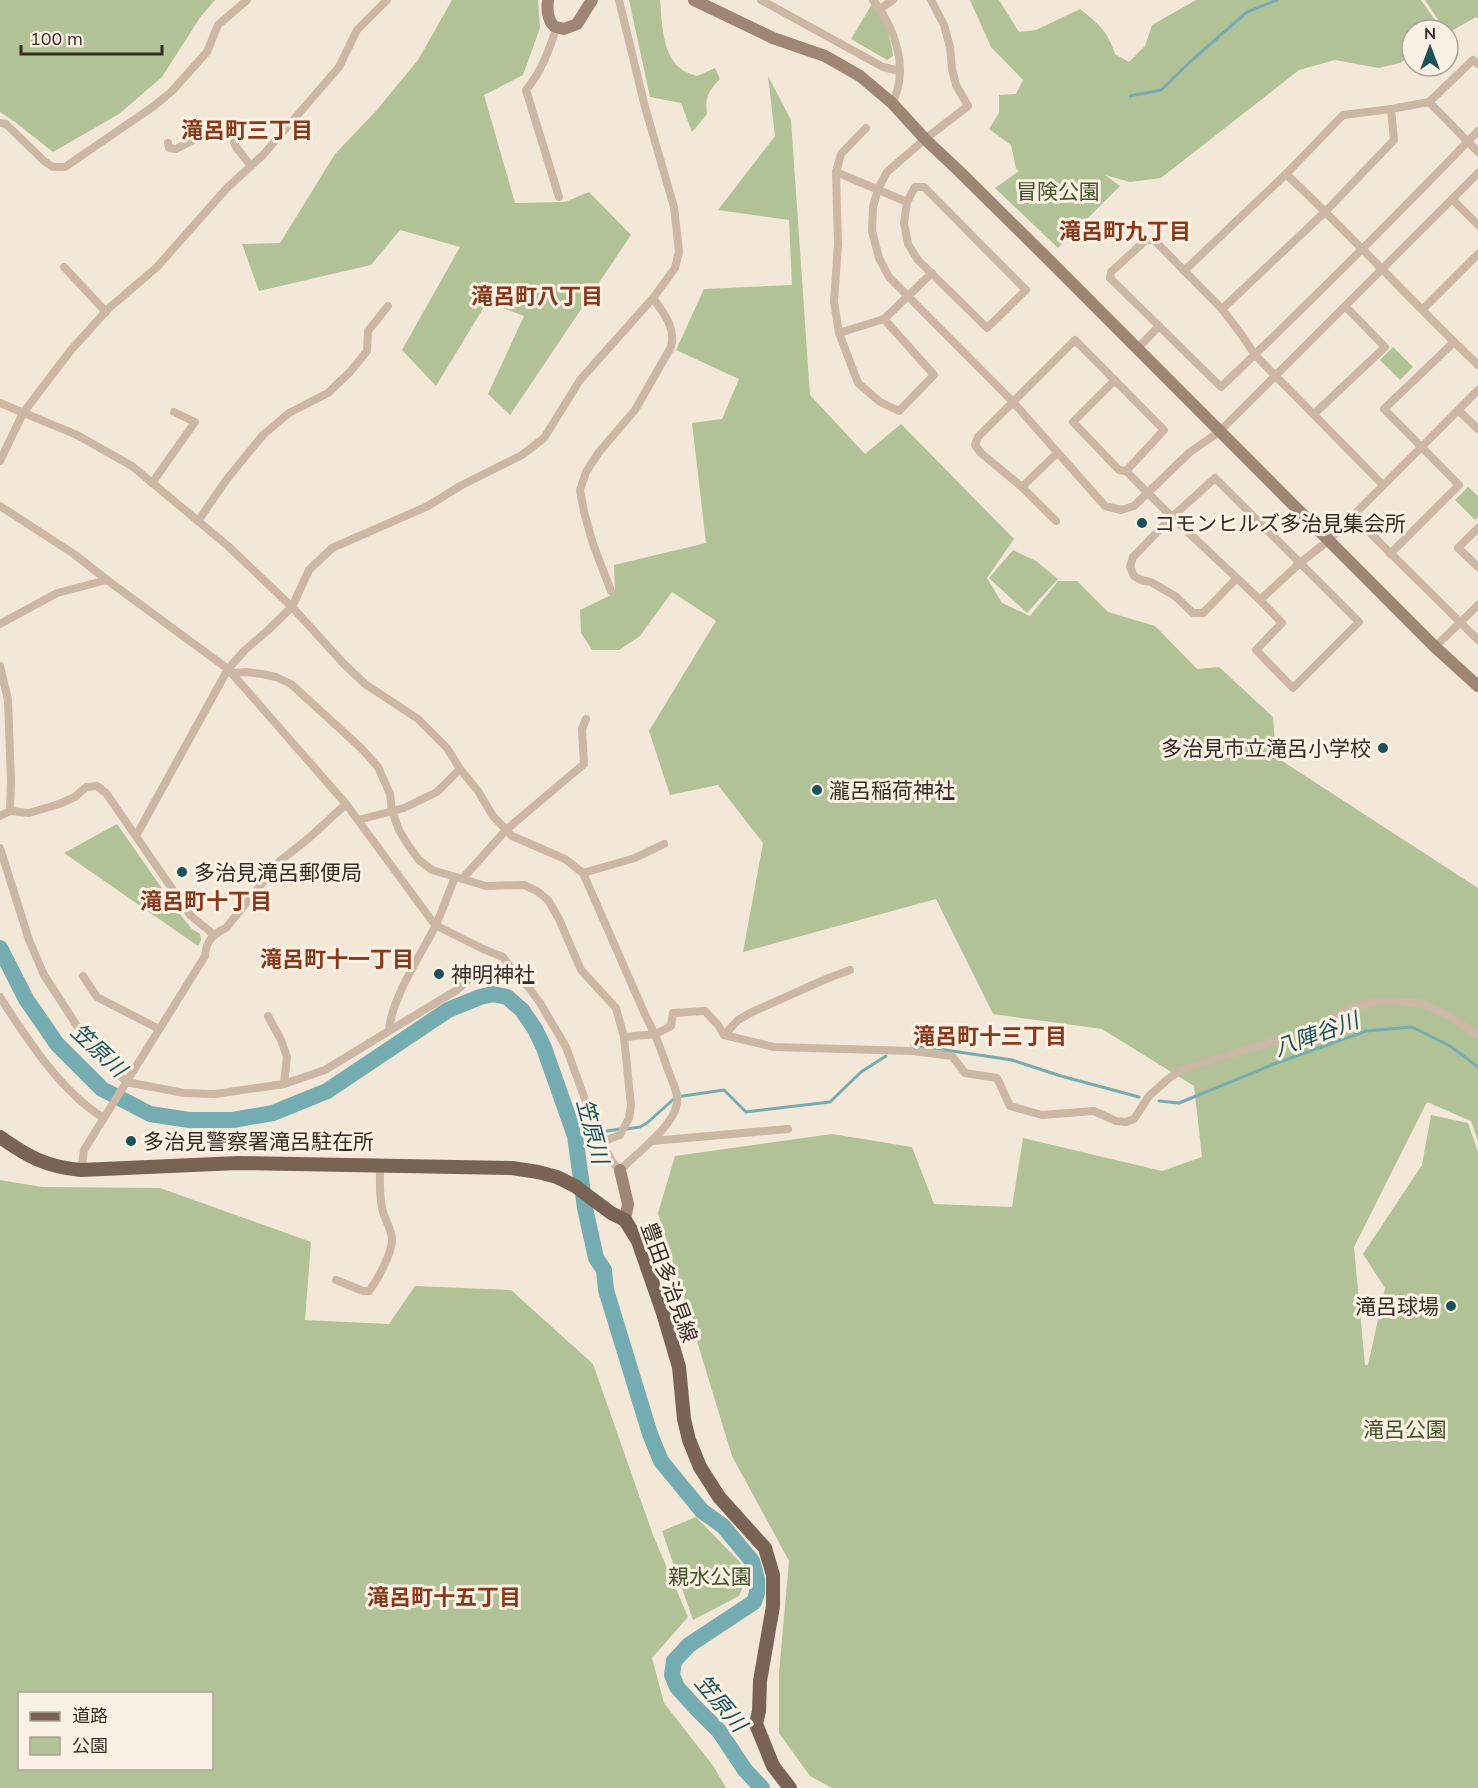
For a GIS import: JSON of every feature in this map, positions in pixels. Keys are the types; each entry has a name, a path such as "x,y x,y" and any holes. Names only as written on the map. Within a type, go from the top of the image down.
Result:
{"main road":[{"name":"豊田多治見線","path":"0,1137 32,1158 58,1167 81,1170 238,1163 512,1168 557,1177 575,1186 611,1213 625,1220 638,1241 663,1313 679,1367 684,1419 689,1440 700,1467 718,1497 765,1548 772,1575 773,1606 760,1681 756,1724 773,1766 790,1788"}],"street":[{"path":"0,123 6,124 44,161 53,167 65,167 154,106 172,91 207,52 218,26 247,0"},
{"path":"0,461 22,413 71,350 106,312 157,267 226,189 263,155 339,67 357,30 387,0"},
{"path":"548,0 547,8 550,19 554,26 564,29 577,24 592,0"},
{"path":"136,836 230,671 245,650 292,607 309,570 332,548 428,506 460,486 522,455 544,438 580,380 653,298 675,268 679,252 674,207 645,107 619,0"},
{"path":"694,0 773,38 825,56 860,76 892,103 925,139 1048,259 1328,541 1435,647 1478,686"},
{"path":"761,0 883,67 900,71"},
{"path":"873,0 892,29 895,39 900,71 898,92 892,103"},
{"path":"880,9 893,0"},
{"path":"931,0 944,25 956,85 968,105 887,172 878,189 873,207 872,231 879,258 889,277 1013,402 1105,506 1122,510 1134,506 1190,452 1220,432 1478,173"},
{"path":"557,26 545,60 526,90 559,197"},
{"path":"1184,271 1286,174 1343,115 1391,110 1429,102 1473,60 1478,64"},
{"path":"1429,102 1478,152"},
{"path":"1222,309 1326,212 1394,140 1391,110"},
{"path":"168,142 169,148 176,149 222,125 229,128 236,147 251,166"},
{"path":"866,128 841,154 836,172 838,244 834,302 839,333 858,383 880,402 899,411 934,375 884,319"},
{"path":"1383,485 1255,355 1222,309 1154,240 1146,240 1111,272 1110,278 1221,387 1255,355 1324,286 1363,250 1478,131"},
{"path":"836,172 907,202"},
{"path":"1286,174 1478,365"},
{"path":"915,187 924,187 1026,290 987,328 918,260 908,244 904,223 907,202 915,187"},
{"path":"1452,199 1478,225"},
{"path":"1423,309 1478,254"},
{"path":"64,267 106,312"},
{"path":"839,333 884,319 932,273"},
{"path":"611,591 593,544 580,490 586,472 599,452 635,410 671,347 673,337 669,322 653,298"},
{"path":"198,522 227,479 263,435 289,413 328,393 350,372 367,351 368,331 388,306"},
{"path":"1314,414 1385,347 1345,306"},
{"path":"1137,349 1159,326"},
{"path":"1056,522 1022,486 981,453 975,445 978,437 1075,340 1164,430 1126,471"},
{"path":"1390,554 1459,485 1384,409 1454,342"},
{"path":"1115,380 1073,422 1119,470 1126,471 1172,517 1237,578 1260,600 1282,623 1256,650 1293,688 1359,622 1215,478 1172,517 1133,557 1130,567 1134,576 1151,582 1175,596 1193,613 1203,613 1237,578"},
{"path":"1260,600 1328,541 1478,390"},
{"path":"0,403 77,435 132,466 228,546 292,607 365,684 418,719 447,748 493,816 512,836 565,859 583,873 647,1019 656,1034 678,1102 670,1120 652,1141 620,1170"},
{"path":"1459,411 1478,429"},
{"path":"152,483 195,422 174,412"},
{"path":"1022,486 1057,453"},
{"path":"0,506 74,554 230,671 346,804 435,925 503,957 535,996 566,1047 600,1140 613,1163 620,1170 628,1204 625,1220"},
{"path":"1353,516 1478,640"},
{"path":"1478,528 1458,548 1478,567"},
{"path":"0,624 57,593 107,580"},
{"path":"1435,647 1478,606"},
{"path":"0,666 8,700 10,812"},
{"path":"230,671 276,677 291,684 361,748 378,767 390,794 392,811 399,830 419,860 432,870 486,886 524,885 537,891 548,900 559,919 581,970 616,1008 624,1037 631,1106 629,1118 620,1135 600,1140"},
{"path":"389,1030 390,1019 405,984 459,877 506,830 584,764 582,729 586,719"},
{"path":"358,820 404,808 437,792 460,770"},
{"path":"0,816 10,812 29,813 59,804 75,797 86,787 97,786 106,793 191,916 213,934"},
{"path":"81,1170 84,1150 206,956 206,949 213,934 226,928 280,861 346,804"},
{"path":"583,873 635,858 664,844"},
{"path":"0,848 29,940 44,975 79,1029 126,1083 184,1093 215,1094 284,1084 325,1070 457,990 474,975 502,976 514,972"},
{"path":"724,1035 738,1020 750,1013 850,970"},
{"path":"83,976 97,997 159,1029"},
{"path":"0,997 32,1046 82,1102 104,1118"},
{"path":"624,1037 656,1034 671,1026 673,1013 705,1011 718,1024 724,1035 774,1047 913,1051 952,1056 965,1073 997,1078 1010,1106 1042,1115 1094,1111 1116,1121 1126,1122 1134,1119 1149,1096 1181,1070 1309,1031 1353,1006 1381,1001 1420,1003 1447,1015 1478,1035"},
{"path":"268,1016 282,1040 287,1057 284,1084"},
{"path":"652,1141 788,1129"},
{"path":"336,1280 363,1291 369,1291 392,1244 392,1237 382,1210 380,1166"}],"green space":[{"path":"0,0 215,0 201,16 162,77 119,114 53,152 0,112"},
{"path":"452,0 538,0 540,28 523,75 484,95 515,203 565,202 589,192 631,235 510,415 488,394 524,316 487,302 436,386 402,350 460,247 400,230 371,265 259,291 242,244 280,243 335,154 376,111 418,60"},
{"path":"629,0 660,0 666,46 674,62 682,69 697,76 715,68 720,79 708,95 707,114 692,132 681,103 650,97"},
{"name":"冒険公園","path":"970,0 999,0 1019,32 1036,30 1080,9 1102,28 1115,54 1129,62 1145,46 1152,25 1196,0 1421,0 1434,18 1400,18 1400,63 1379,68 1335,60 1299,70 1161,178 1130,182 1105,175 1120,186 1058,248 995,188 1019,171 1016,169 1011,145 989,129 999,113 999,95 1016,94 1023,80 991,47"},
{"path":"1425,0 1478,0 1478,18 1460,26 1460,18 1437,18"},
{"path":"872,4 891,42 893,56 887,60 851,39"},
{"name":"滝呂公園","path":"768,76 791,120 810,395 865,454 901,424 1014,539 987,578 1002,603 1030,616 1058,581 1077,581 1108,612 1155,626 1197,669 1219,667 1273,717 1276,757 1478,888 1478,1141 1471,1121 1427,1102 1354,1247 1365,1365 1368,1365 1385,1288 1363,1254 1422,1165 1431,1115 1468,1123 1478,1152 1478,1788 832,1788 810,1776 779,1733 779,1673 789,1561 732,1456 658,1213 675,1156 832,1134 912,1147 934,1204 1012,1207 1023,1138 1162,1171 1202,1157 1194,1086 1102,1029 993,1014 936,899 743,952 763,843 718,785 670,795 649,731 716,621 672,592 640,636 619,650 592,650 581,633 580,610 615,593 614,565 706,543 692,423 722,419 739,379 676,350 704,289 792,285 789,220 718,210 775,136"},
{"path":"1393,347 1413,367 1400,380 1380,360"},
{"path":"1468,487 1478,496 1478,517 1475,520 1455,500"},
{"path":"1013,550 1036,561 1058,579 1027,613 989,578"},
{"path":"117,824 182,917 192,929 200,934 201,940 198,946 64,853"},
{"path":"0,1180 42,1187 160,1188 311,1242 305,1320 389,1324 415,1286 511,1290 593,1364 653,1535 688,1617 652,1658 664,1703 714,1767 726,1788 0,1788"},
{"name":"親水公園","path":"696,1517 740,1562 746,1580 739,1596 693,1620 662,1531"}],"waterway":[{"path":"1130,96 1161,90 1247,12 1277,0"},
{"name":"八陣谷川","path":"0,948 26,999 57,1044 102,1089 150,1114 189,1120 233,1120 273,1113 327,1091 448,1010 480,997 493,994 507,997 522,1010 544,1048 575,1136 585,1208 596,1258 604,1270 606,1290 650,1434 661,1461 702,1511 723,1526 752,1561 757,1579 757,1593 754,1602 689,1645 674,1661 672,1675 677,1687 719,1731 745,1770 762,1788"},
{"name":"八陣谷川","path":"1159,1101 1179,1103 1274,1064 1366,1031 1412,1027 1450,1046 1478,1067"},
{"name":"八陣谷川","path":"912,1045 1012,1060 1139,1097"},
{"name":"八陣谷川","path":"626,1129 640,1127 647,1123 676,1097 724,1090 746,1112 830,1102 861,1072 886,1056"},
{"name":"八陣谷川","path":"575,1136 620,1129"}],"place":[{"name":"コモンヒルズ多治見集会所","path":"1142,523"},
{"name":"多治見市立滝呂小学校","path":"1383,748"},
{"name":"瀧呂稲荷神社","path":"817,790"},
{"name":"多治見滝呂郵便局","path":"182,872"},
{"name":"神明神社","path":"439,974"},
{"name":"多治見警察署滝呂駐在所","path":"131,1141"},
{"name":"滝呂球場","path":"1451,1306"}],"district":[{"name":"滝呂町三丁目","path":"247,130"},
{"name":"滝呂町九丁目","path":"1125,231"},
{"name":"滝呂町八丁目","path":"537,296"},
{"name":"滝呂町十丁目","path":"206,901"},
{"name":"滝呂町十一丁目","path":"337,959"},
{"name":"滝呂町十三丁目","path":"990,1036"},
{"name":"滝呂町十五丁目","path":"444,1597"}],"water label":[{"name":"笠原川","path":"99,1050"},
{"name":"笠原川","path":"593,1131"},
{"name":"笠原川","path":"721,1703"}]}
